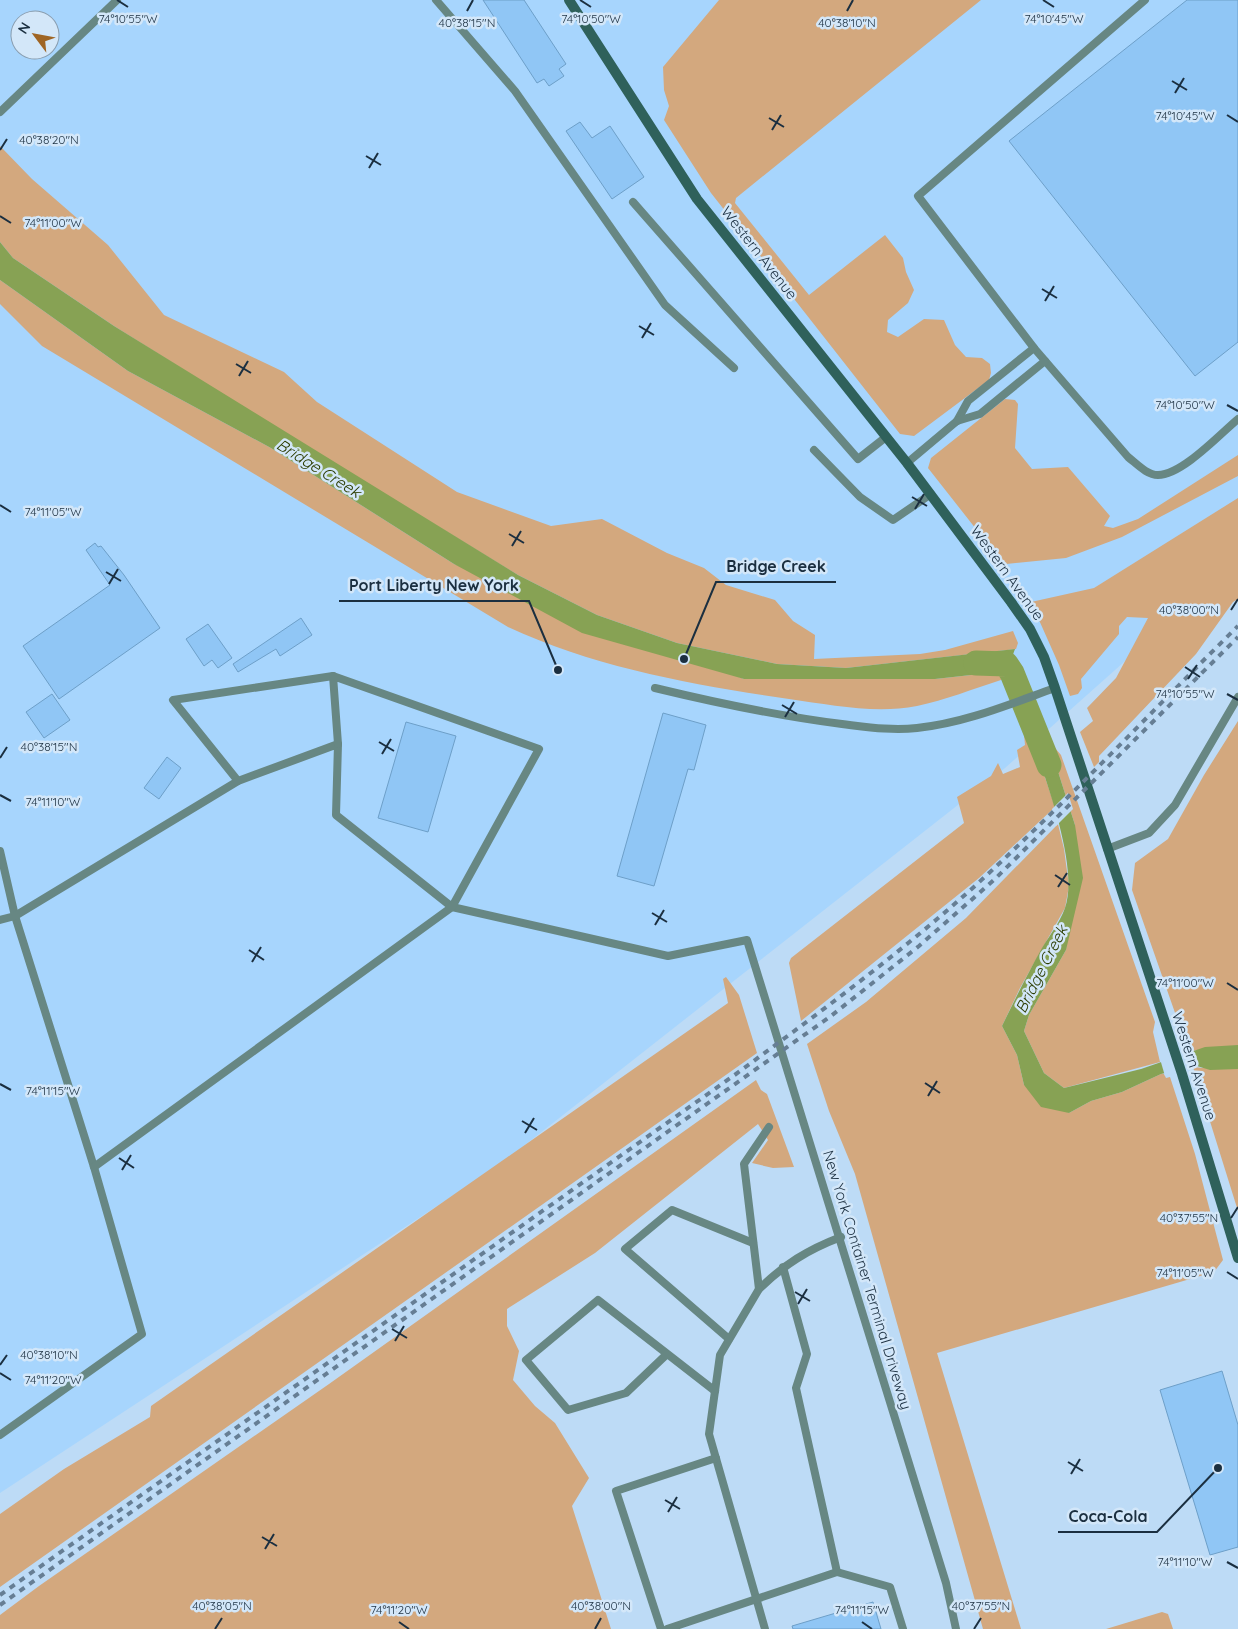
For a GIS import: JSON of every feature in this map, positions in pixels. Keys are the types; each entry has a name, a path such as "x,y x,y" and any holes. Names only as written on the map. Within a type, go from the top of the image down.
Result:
{"street":[{"name":"Western Avenue","path":"569,0 697,199 907,463 1030,629 1044,657 1055,688 1182,1074 1238,1258"}],"lane":[{"path":"0,112 117,0"},
{"path":"436,0 516,91 665,305 734,368"},
{"path":"1145,0 918,196 1045,362 1128,458 1145,471 1159,475 1179,468 1238,419"},
{"path":"632,202 858,459 886,437"},
{"path":"907,463 957,421 968,401 1034,348"},
{"path":"957,421 980,414 1045,362"},
{"path":"814,450 860,497 894,520 930,494"},
{"path":"333,676 338,744 336,815 452,907"},
{"path":"94,1167 452,907 539,749 333,676 173,700 238,781"},
{"path":"656,688 764,712 880,728 916,728 942,724 1055,688"},
{"path":"1107,849 1149,833 1175,805 1238,697"},
{"path":"0,920 15,916 238,781 338,744"},
{"path":"0,851 15,916 94,1167 142,1334 0,1435"},
{"name":"New York Container Terminal Driveway","path":"452,907 668,956 747,940 841,1237 946,1583 956,1629"},
{"path":"759,1288 744,1164 768,1127"},
{"path":"729,1339 625,1249 672,1210 753,1243"},
{"path":"765,1629 709,1434 720,1355 759,1288 783,1267 811,1249 841,1237"},
{"path":"783,1267 807,1354 796,1388 837,1572"},
{"path":"667,1354 626,1393 568,1410 526,1360 598,1300 715,1391"},
{"path":"661,1629 616,1491 716,1458"},
{"path":"667,1629 837,1572 890,1587 903,1629"}],"shaded area":[{"path":"0,0 1238,0 1238,557 1225,572 1005,768 498,1166 0,1493"},
{"path":"719,0 981,0 736,198 735,203 809,295 885,235 903,258 906,272 914,290 908,303 888,320 887,332 898,337 924,319 944,320 955,345 966,357 982,358 990,364 991,373 989,380 914,436 900,434 711,193 664,120 669,106 664,90 663,67"},
{"path":"0,146 32,179 108,245 164,315 284,372 317,402 457,492 551,526 602,519 667,553 704,568 726,585 775,600 793,621 815,635 814,659 920,654 945,650 1013,631 1018,643 1016,649 846,668 777,664 677,643 597,615 518,575 288,435 114,326 13,258 0,242"},
{"path":"0,280 128,371 271,448 454,564 744,679 935,679 1007,671 1001,680 938,701 901,708 869,709 789,699 682,681 611,664 541,641 508,627 42,346 0,304"},
{"path":"1005,399 1015,400 1018,404 1015,448 1032,469 1068,467 1110,516 1104,526 1113,528 1138,519 1238,455 1238,476 1122,537 1066,558 997,565 994,561 998,557 928,468 931,458"},
{"path":"1238,498 1238,599 1233,602 1196,654 1099,756 1099,762 1094,767 1080,732 1093,721 1087,708 1116,678 1148,618 1127,617 1119,626 1119,634 1081,679 1082,688 1078,694 1070,696 1059,665 1031,602 1094,588"},
{"path":"1238,721 1238,1211 1193,1067 1203,1068 1197,1050 1189,1052 1187,1047 1132,890 1135,863 1168,839 1204,775"},
{"path":"1023,724 1028,727 1055,807 979,878 801,1021 789,963 791,958 964,823 957,797 991,776 998,763 1003,774 1020,767 1017,750 1025,745"},
{"path":"1048,740 1061,755 1155,1022 1153,1032 1160,1062 1064,1088 1044,1073 1024,1031 1029,1015 1066,950 1075,825"},
{"path":"1058,824 1064,849 1069,886 1065,908 1020,988 1002,1026 1017,1055 1024,1085 1069,1113 1091,1101 1122,1092 1161,1074 1164,1074 1166,1078 1170,1077 1195,1154 1223,1260 1214,1272 937,1353 1021,1629 983,1629 855,1174 829,1111 807,1044 866,1002 966,918"},
{"path":"726,977 739,995 757,1053 0,1587 0,1514 64,1469 150,1417 151,1406 728,1003 723,979"},
{"path":"756,1080 761,1090 767,1094 794,1167 773,1168 752,1163 768,1140 758,1124 595,1253 507,1309 507,1326 519,1351 513,1380 535,1406 555,1423 589,1478 572,1506 611,1629 0,1629 0,1615 39,1586 329,1384"},
{"path":"1162,1612 1168,1614 1173,1629 1106,1629"}],"water":[{"path":"0,242 13,258 114,326 518,575 597,615 677,643 777,664 846,668 1015,649 1007,671 935,679 744,679 582,633 454,564 271,448 128,371 0,280"},
{"path":"1028,727 1048,740 1075,825 1083,878 1066,950 1029,1015 1024,1031 1044,1073 1064,1088 1141,1069 1205,1047 1238,1045 1238,1069 1210,1070 1197,1066 1161,1074 1122,1092 1091,1101 1069,1113 1041,1107 1024,1085 1017,1055 1002,1026 1037,957 1065,908 1068,889 1068,867 1064,843 1050,792"}],"pier":[{"path":"1068,793 1073,809 1056,826 1052,809"},
{"path":"1187,1050 1193,1069 1165,1076 1160,1059"}],"building":[{"path":"483,0 524,0 566,64 559,69 564,76 549,86 544,79 537,83"},
{"path":"1187,0 1238,0 1238,342 1195,376 1009,141"},
{"path":"580,122 592,138 610,126 644,177 612,199 566,131"},
{"path":"95,543 98,547 101,546 124,575 160,628 59,699 23,646 110,585 86,550"},
{"path":"301,618 312,635 280,656 276,649 238,672 233,664"},
{"path":"208,624 232,658 218,668 212,660 204,666 186,639"},
{"path":"52,694 70,720 44,738 26,712"},
{"path":"663,713 706,725 694,770 688,769 654,886 617,876"},
{"path":"406,722 456,736 428,832 378,818"},
{"path":"167,757 181,768 159,799 144,788"},
{"path":"1222,1371 1238,1425 1238,1547 1210,1555 1160,1390"},
{"path":"873,1602 881,1629 793,1629 792,1626"}],"waterway":[{"name":"Bridge Creek","path":"976,663 1006,664 1012,673 1049,765"}],"railway":[{"path":"0,1595 736,1074 865,977 928,927 1020,844 1238,626"},
{"path":"0,1605 831,1016 919,946 995,879 1238,637"}],"place":[{"name":"Bridge Creek","path":"684,659"},
{"name":"Port Liberty New York","path":"558,670"},
{"name":"Coca-Cola","path":"1218,1468"}]}
